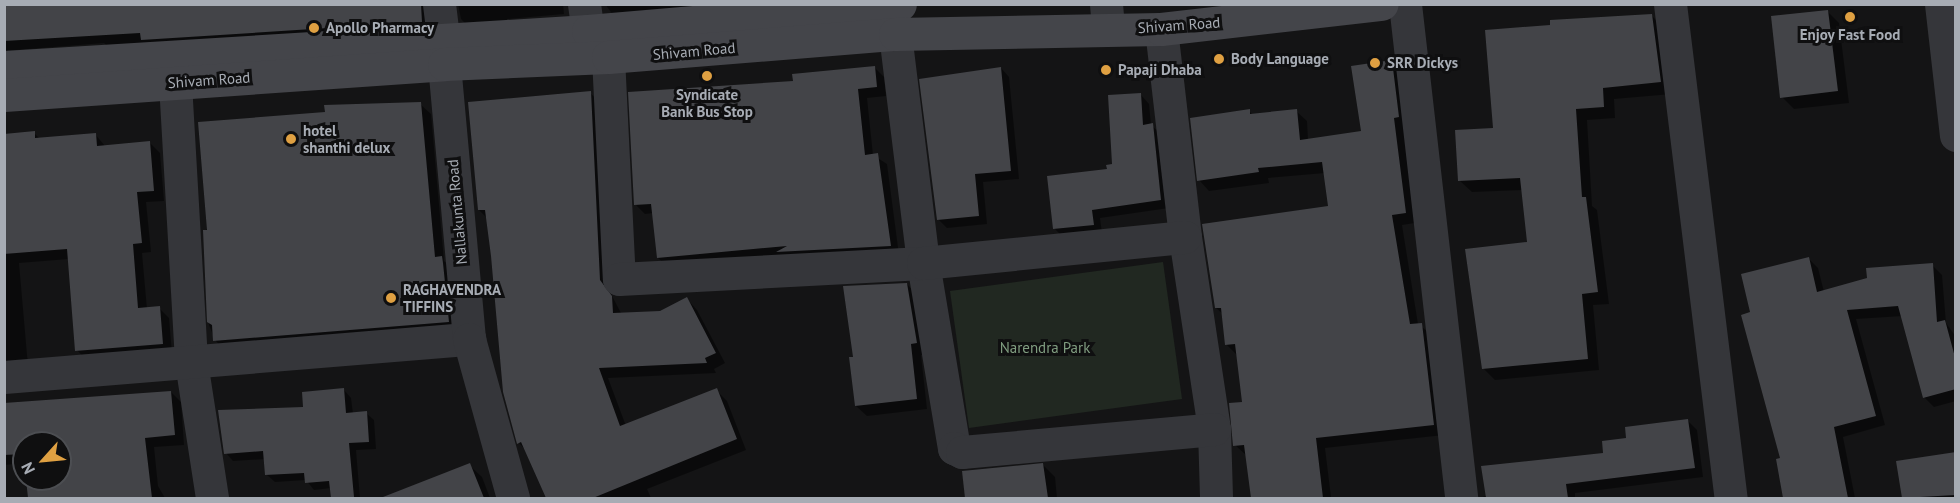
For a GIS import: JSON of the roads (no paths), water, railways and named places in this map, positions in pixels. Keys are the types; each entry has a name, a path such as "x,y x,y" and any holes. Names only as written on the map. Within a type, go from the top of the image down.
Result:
{"main road":[{"name":"Shivam Road","path":"487,49 586,18 753,10 1107,16 1161,29 1382,4"},
{"name":"Shivam Road","path":"4,67 487,49 608,57 894,12"},
{"name":"Shivam Road","path":"4,95 175,82 443,51"}],"street":[{"name":"Nallakunta Road","path":"440,4 469,339 513,498"},
{"path":"1405,4 1461,498"},
{"path":"1670,4 1731,498"},
{"path":"1941,4 1956,135"},
{"path":"894,12 923,263 951,444 958,451 1214,429"},
{"path":"1161,29 1185,237 1214,429 1216,498"},
{"path":"608,57 619,279 923,263 1185,237"},
{"path":"175,82 191,362 212,498"},
{"path":"4,377 469,339"}],"place":[{"name":"Enjoy Fast Food","path":"1850,17"},
{"name":"Apollo Pharmacy","path":"314,28"},
{"name":"Body Language","path":"1219,59"},
{"name":"SRR Dickys","path":"1375,63"},
{"name":"Papaji Dhaba","path":"1106,70"},
{"name":"Syndicate Bank Bus Stop","path":"707,76"},
{"name":"hotel shanthi delux","path":"291,139"},
{"name":"RAGHAVENDRA TIFFINS","path":"391,298"}],"park label":[{"name":"Narendra Park","path":"1045,348"}]}
